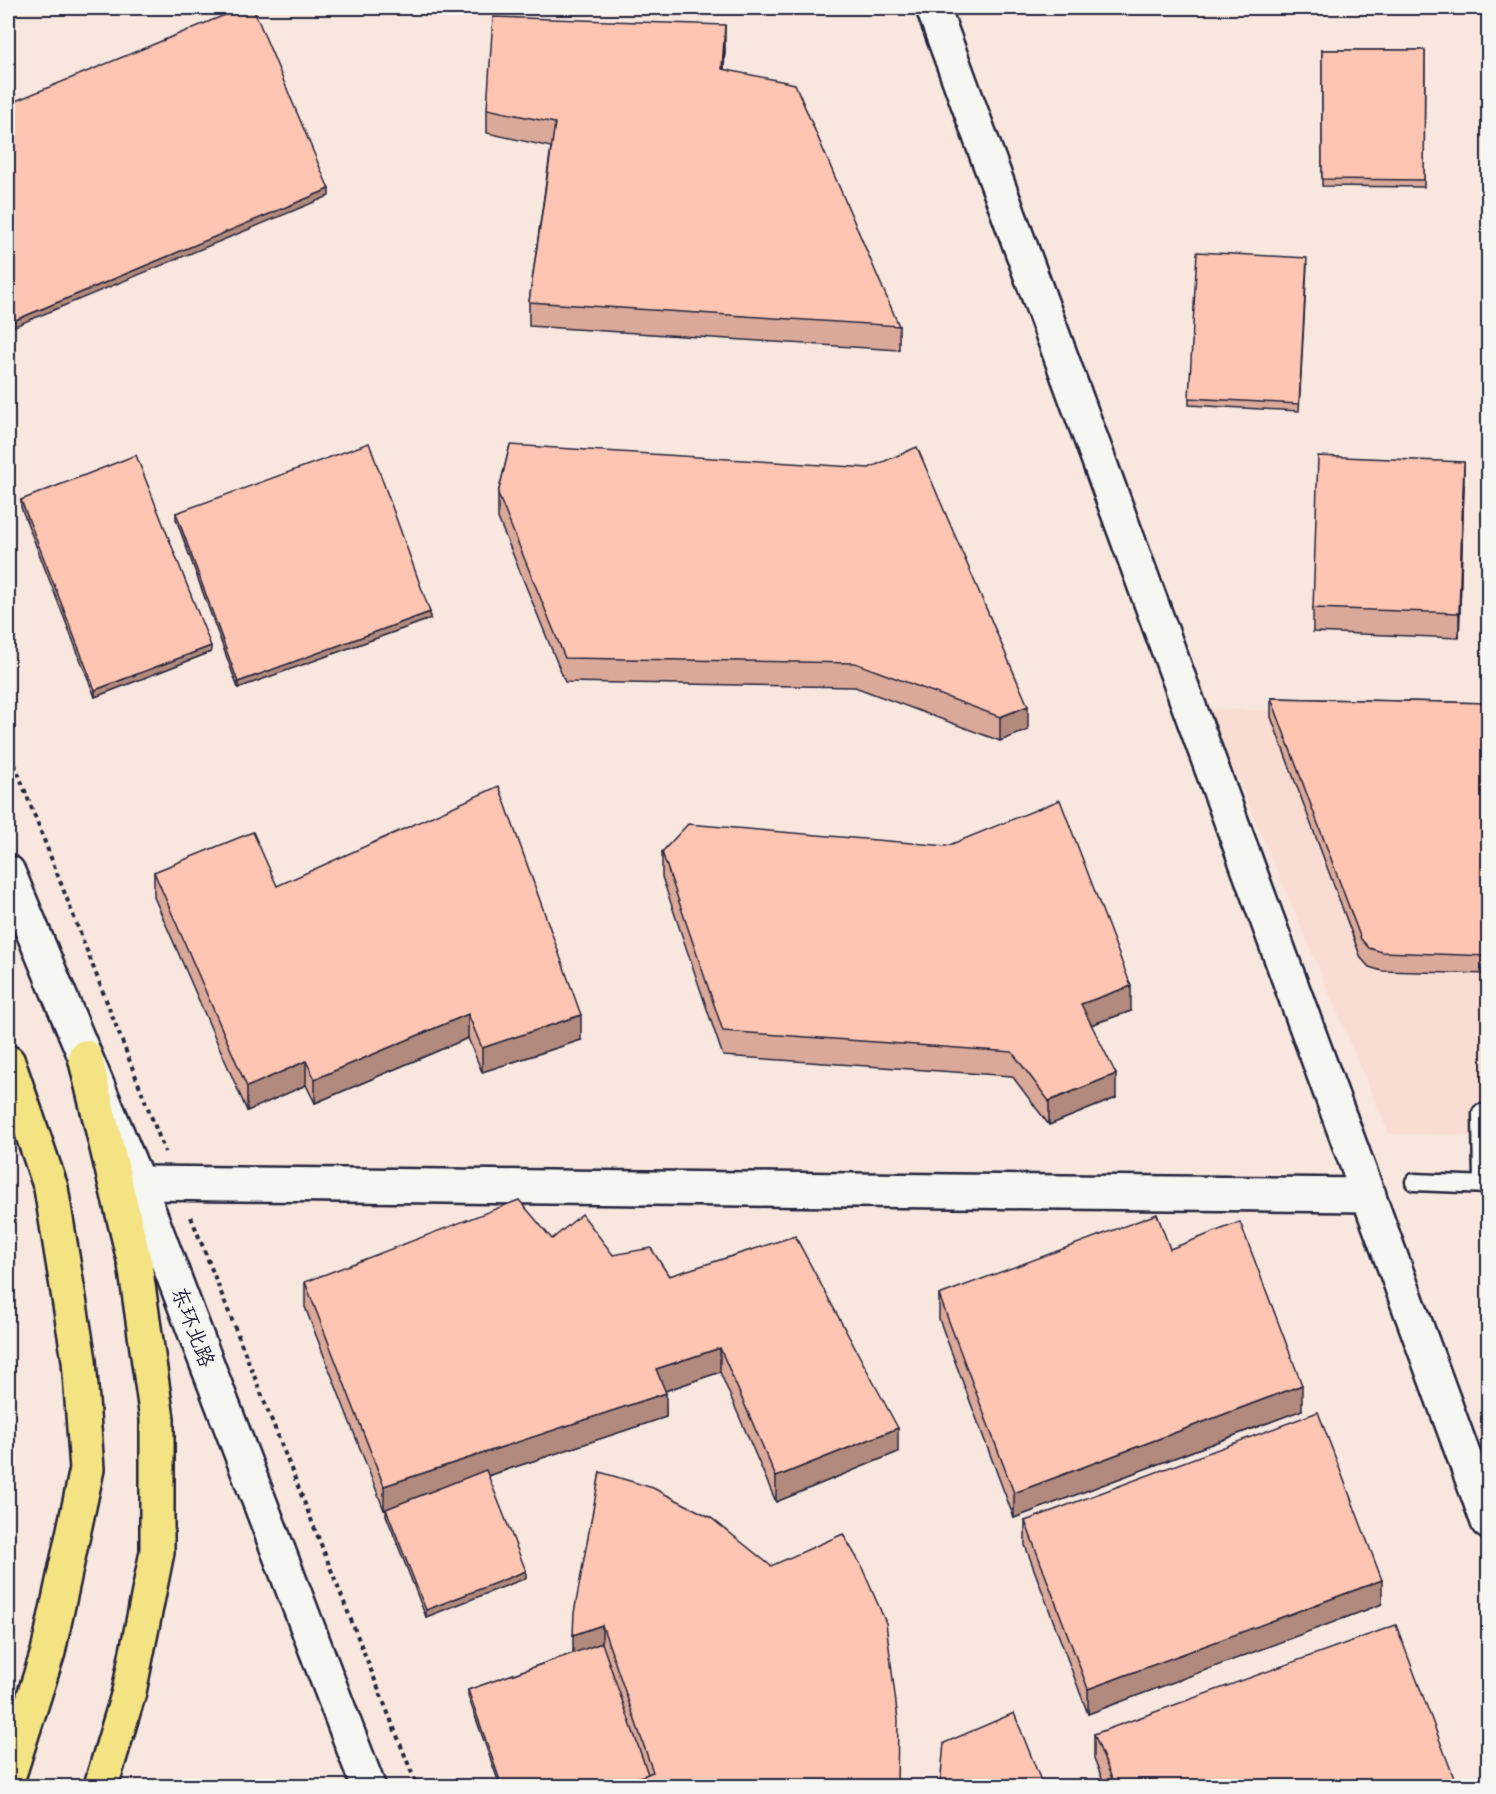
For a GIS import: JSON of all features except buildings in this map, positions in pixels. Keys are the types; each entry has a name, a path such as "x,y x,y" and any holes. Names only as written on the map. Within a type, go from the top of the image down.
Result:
{"highway":[{"path":"85,1057 135,1264 157,1419 156,1552 129,1692 101,1786"},
{"path":"8,1062 51,1188 79,1360 87,1469 48,1652 8,1778"}],"street":[{"path":"933,8 1488,1522"},
{"name":"东环北路","path":"8,872 138,1183 368,1786"},
{"path":"138,1183 1369,1195"}],"lane":[{"path":"1414,1182 1485,1185 1480,1113 1488,1113"}],"path":[{"path":"8,747 417,1786"}],"shaded area":[{"path":"1208,709 1488,714 1488,1136 1389,1134"}]}
